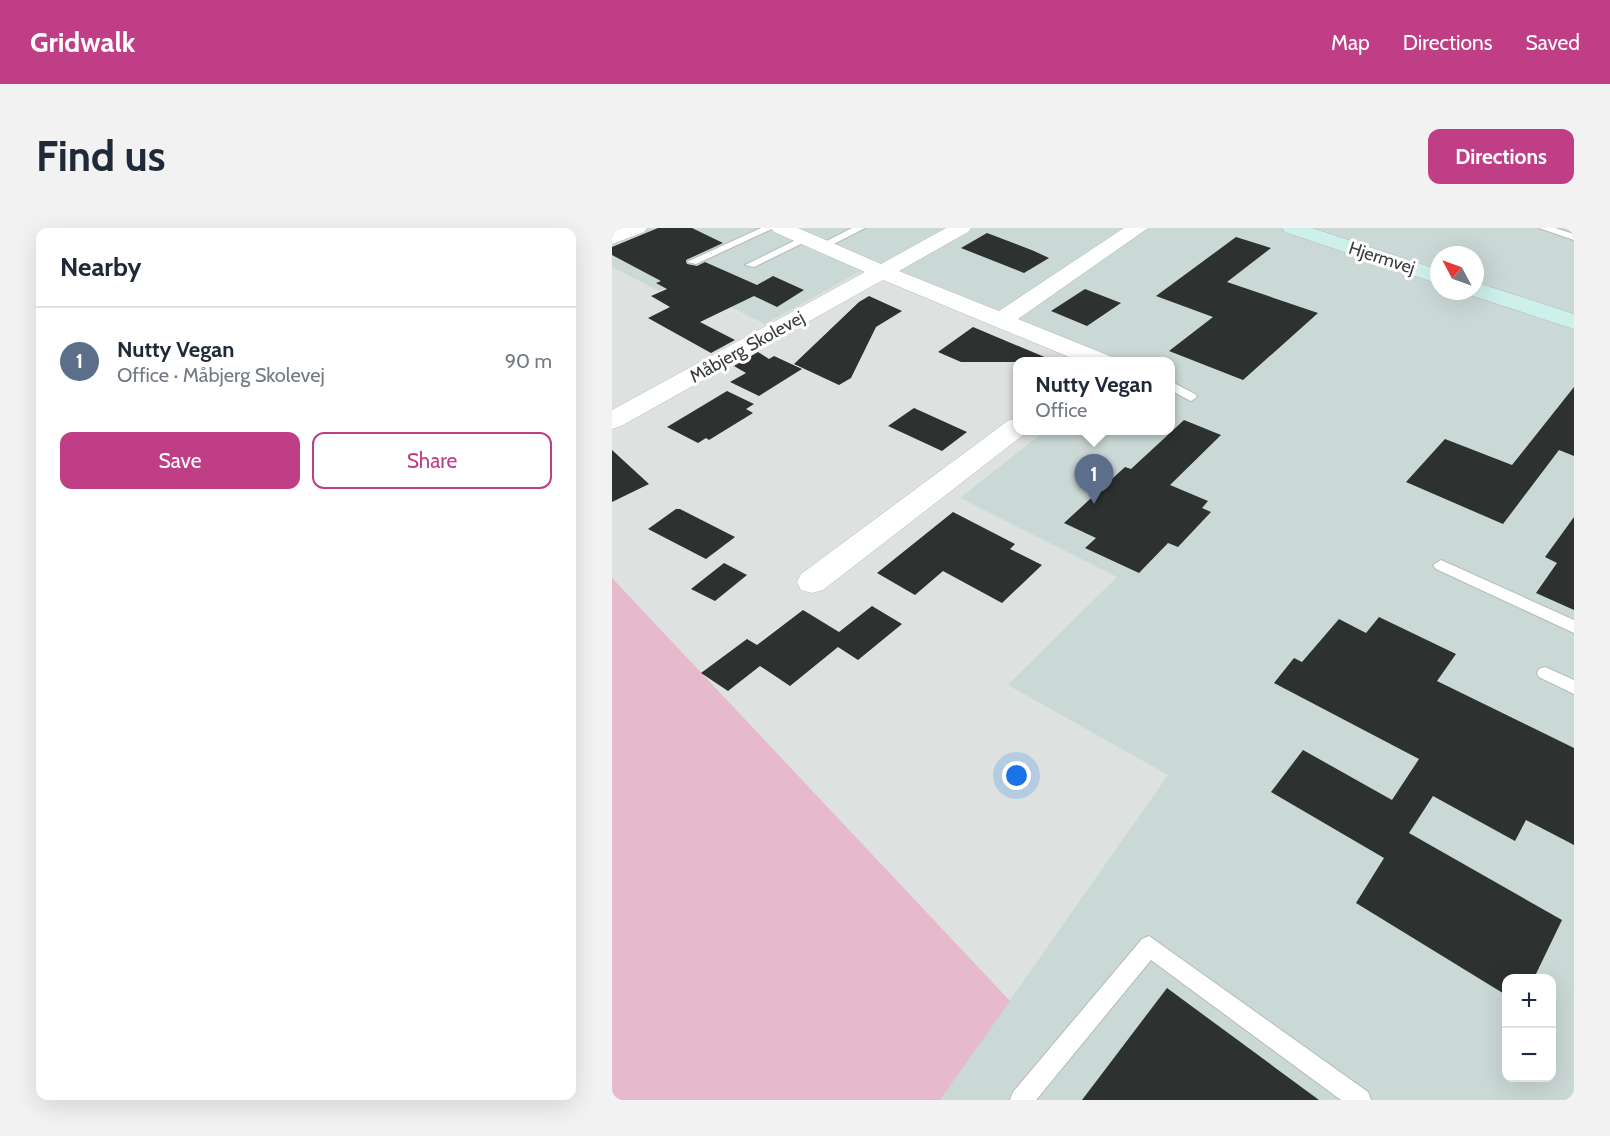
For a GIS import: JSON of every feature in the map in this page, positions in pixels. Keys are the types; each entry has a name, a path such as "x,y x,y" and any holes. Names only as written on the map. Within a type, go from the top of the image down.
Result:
{"street":[{"path":"612,238 637,228"},
{"path":"782,228 882,272 1098,357"},
{"name":"Måbjerg Skolevej","path":"612,421 960,228"},
{"path":"1001,320 1138,228"},
{"name":"Hjermvej","path":"1292,228 1430,274"},
{"path":"1484,292 1574,322"},
{"path":"812,582 1013,429"}],"lane":[{"path":"692,262 769,228"},
{"path":"750,266 860,228"},
{"path":"1544,228 1574,237"},
{"path":"1175,388 1191,397"},
{"path":"1441,565 1574,627"},
{"path":"1545,674 1574,688"},
{"path":"1021,1100 1149,946 1360,1100"}],"shaded area":[{"path":"612,228 1574,228 1574,1100 940,1100 1168,775 1008,685 1117,577 960,498 1040,435 1175,435 1175,357 1074,357 861,271 765,324 681,282 659,291 612,267"},
{"path":"612,578 1010,1001 940,1100 612,1100"}],"building":[{"path":"658,228 692,228 723,243 686,260 687,264 697,266 705,262 757,285 773,276 804,290 777,307 754,296 700,322 735,340 711,353 648,318 670,307 651,296 667,289 656,283 661,281 612,255 612,247"},
{"path":"987,233 1049,258 1024,273 961,248"},
{"path":"1236,237 1271,248 1227,282 1318,313 1243,380 1169,351 1213,317 1156,296"},
{"path":"1085,289 1121,303 1087,326 1051,311"},
{"path":"869,296 902,311 876,327 851,378 839,385 794,364 859,302"},
{"path":"973,327 1044,357 1013,357 1013,362 961,362 938,352"},
{"path":"758,352 769,359 774,356 802,369 759,396 730,382 746,373 734,366"},
{"path":"1574,387 1574,456 1559,450 1503,524 1406,482 1445,439 1512,465"},
{"path":"727,391 754,404 746,409 753,413 709,440 706,438 698,443 667,427"},
{"path":"914,408 967,432 942,451 888,426"},
{"path":"1184,420 1221,435 1170,485 1208,501 1202,508 1211,512 1178,547 1168,543 1139,573 1085,548 1096,538 1064,523 1125,467 1131,469 1168,435 1175,435 1175,428"},
{"path":"612,450 649,484 612,502"},
{"path":"676,509 735,537 706,559 648,529"},
{"path":"953,512 1015,544 1010,549 1042,565 1002,603 943,571 915,595 877,573"},
{"path":"1574,517 1574,610 1536,593 1557,563 1545,557"},
{"path":"724,563 747,575 715,601 691,589"},
{"path":"872,606 902,624 858,660 838,647 790,686 760,666 728,691 701,673 747,639 757,645 803,610 839,632"},
{"path":"1379,617 1456,654 1437,681 1574,748 1574,845 1526,820 1515,841 1433,796 1409,833 1562,920 1536,974 1502,974 1502,993 1356,903 1384,858 1271,792 1303,750 1392,800 1419,759 1274,683 1294,658 1302,662 1339,619 1366,633"},
{"path":"1167,988 1319,1100 1082,1100"}],"place":[{"name":"Nutty Vegan","path":"1094,504"}]}
